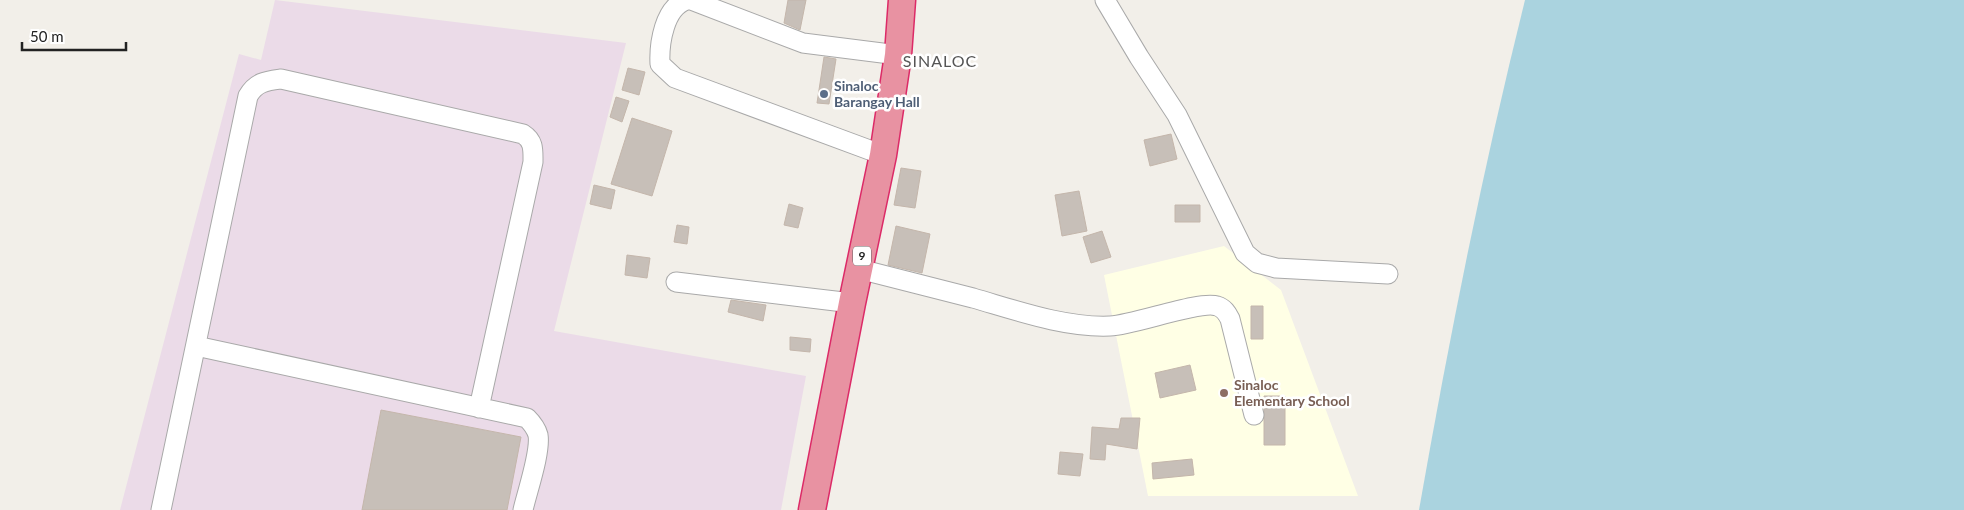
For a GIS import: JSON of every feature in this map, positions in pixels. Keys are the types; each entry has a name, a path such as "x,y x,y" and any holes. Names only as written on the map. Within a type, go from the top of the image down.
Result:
{"highway":[{"name":"9","path":"812,510 883,155 898,54 902,0"}],"street":[{"path":"687,0 680,2 671,13 664,29 660,51 660,64 674,78 883,155"},
{"path":"691,0 803,42 898,54"},
{"path":"1105,0 1177,115 1245,253 1258,263 1276,268 1388,274"},
{"path":"161,510 248,96 254,86 265,81 281,79 523,134 530,138 533,147 533,162 479,408"},
{"path":"859,269 1034,315 1080,324 1110,326 1135,322 1203,305 1216,306 1225,310 1230,319 1254,415"},
{"path":"676,282 852,303"},
{"path":"196,346 527,418 534,425 538,436 523,510"}],"shaded area":[{"path":"275,0 626,43 554,331 806,376 781,510 120,510 239,54 261,60"},
{"name":"Sinaloc Elementary School","path":"1224,246 1281,290 1358,496 1148,496 1104,275"}],"water":[{"path":"1525,0 1964,0 1964,510 1419,510 1468,254"}],"building":[{"path":"788,0 806,0 800,30 784,23"},
{"path":"824,57 836,59 829,104 817,103"},
{"path":"628,68 645,72 639,95 622,90"},
{"path":"616,97 629,101 622,122 610,117"},
{"path":"632,118 672,131 652,196 611,184"},
{"path":"1171,134 1177,159 1150,166 1144,140"},
{"path":"901,168 921,171 915,208 894,205"},
{"path":"594,185 615,190 611,209 590,204"},
{"path":"1079,191 1087,231 1062,236 1055,195"},
{"path":"789,204 803,208 798,228 784,225"},
{"path":"1175,205 1200,205 1200,222 1175,222"},
{"path":"677,225 689,227 687,244 674,242"},
{"path":"896,226 930,234 922,273 888,265"},
{"path":"1102,231 1111,257 1091,263 1083,237"},
{"path":"627,255 650,258 647,278 625,275"},
{"path":"731,300 766,305 763,321 728,312"},
{"path":"1251,306 1263,306 1263,339 1251,339"},
{"path":"790,337 811,339 810,352 790,350"},
{"path":"1190,365 1196,390 1160,398 1155,373"},
{"path":"1264,396 1285,396 1285,445 1264,445"},
{"path":"381,410 521,437 507,510 362,510"},
{"path":"1121,418 1140,418 1137,449 1106,444 1105,460 1090,459 1092,427 1119,429"},
{"path":"1060,452 1083,454 1080,476 1058,474"},
{"path":"1192,459 1194,475 1153,479 1152,463"}],"place":[{"name":"Sinaloc Barangay Hall","path":"824,94"},
{"name":"Sinaloc Elementary School","path":"1224,393"}],"district":[{"name":"SINALOC","path":"940,61"}]}
